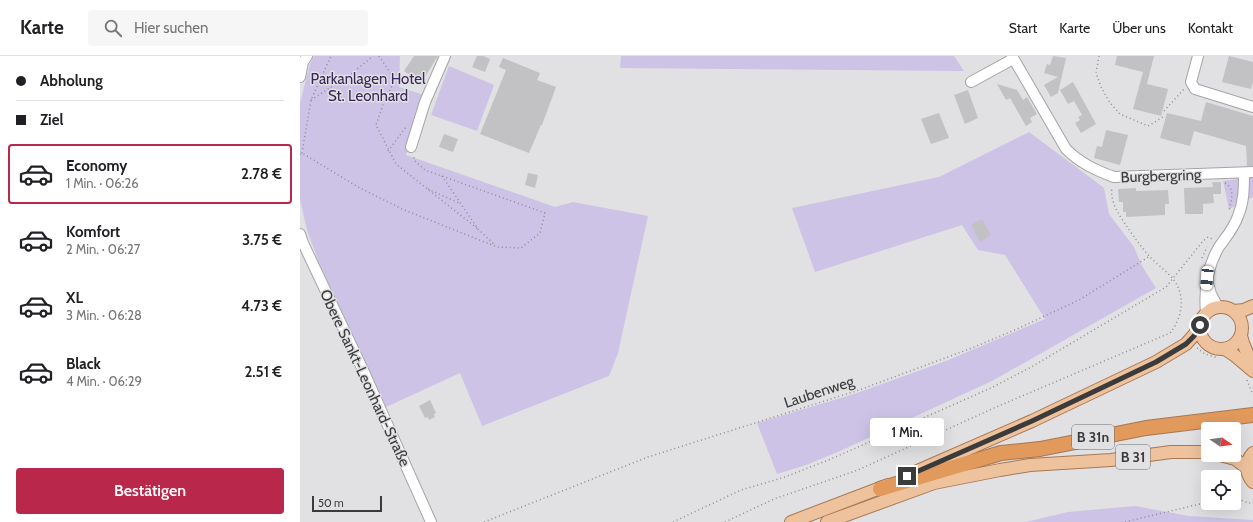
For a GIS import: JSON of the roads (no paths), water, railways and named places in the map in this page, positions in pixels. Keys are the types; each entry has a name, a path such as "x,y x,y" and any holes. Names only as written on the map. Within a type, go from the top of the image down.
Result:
{"highway":[{"name":"B 31n","path":"880,489 1001,453 1040,449 1146,428 1253,415"},
{"name":"B 31n","path":"934,483 1006,462 1040,449"}],"main road":[{"path":"791,522 880,489 1032,421 1156,362 1186,344 1194,336 1206,313 1218,307 1234,311 1244,310 1253,306"},
{"path":"1234,311 1241,320 1243,343 1253,367"},
{"path":"1225,350 1235,345 1253,312"},
{"path":"1200,325 1200,335 1206,344 1215,349 1225,350 1234,355 1253,371"},
{"name":"B 31","path":"827,522 934,483 1030,465 1086,463 1171,452 1201,452"},
{"path":"1253,452 1249,458 1247,468 1249,478 1253,482"},
{"path":"1238,462 1247,468"}],"street":[{"path":"412,147 425,102 444,56"},
{"path":"1198,56 1191,82 1195,89 1253,107"},
{"path":"971,82 1013,57"},
{"name":"Burgbergring","path":"1013,57 1066,149 1085,165 1114,178 1248,173"},
{"path":"300,77 304,60"},
{"path":"1206,313 1207,278 1216,252 1230,232 1238,217 1248,173"},
{"name":"Obere Sankt-Leonhard-Straße","path":"300,234 431,522"},
{"path":"1207,278 1211,294 1218,307"}],"park label":[{"name":"Parkanlagen Hotel St. Leonhard","path":"368,88"}]}
